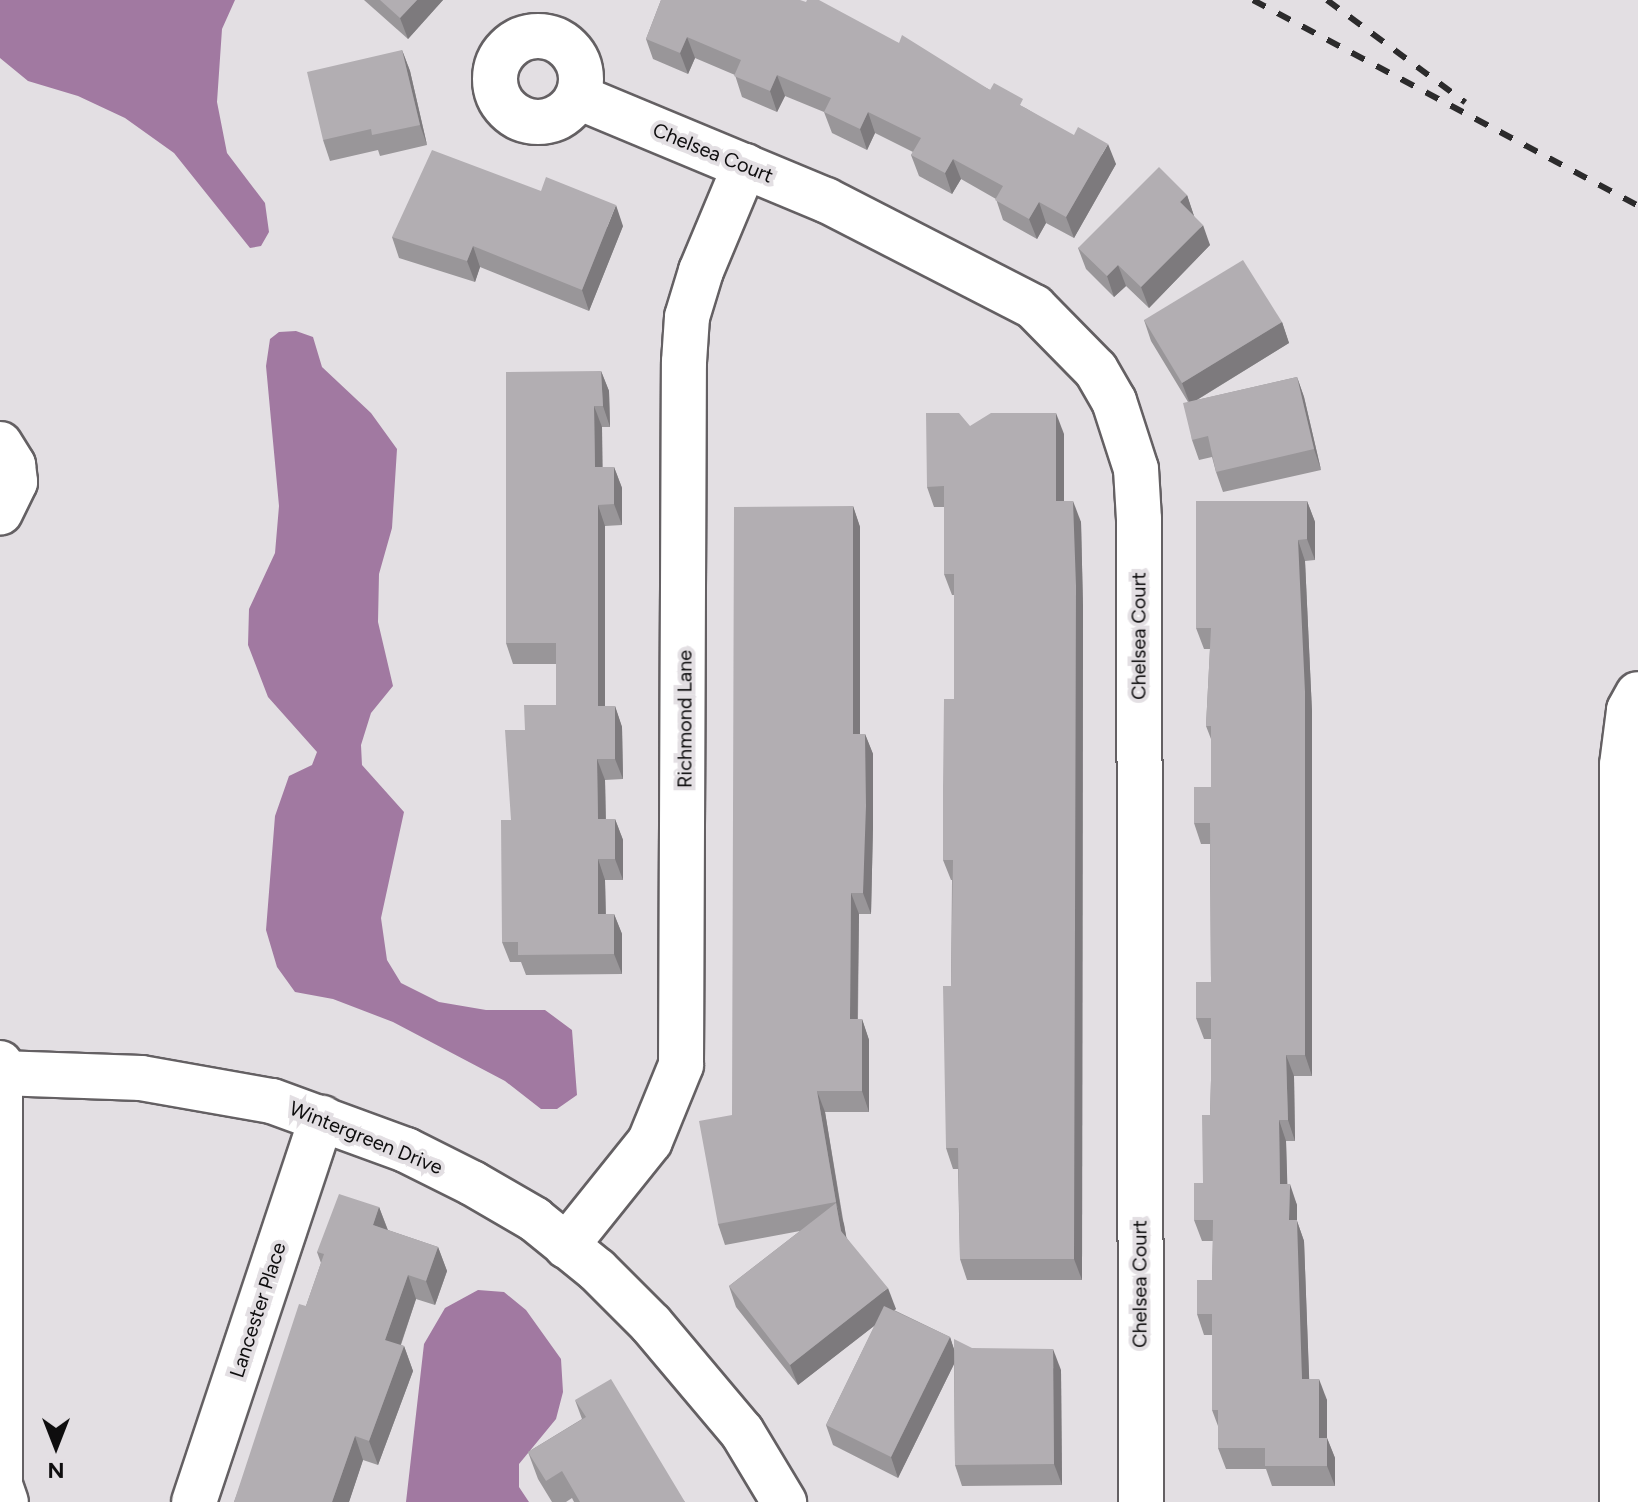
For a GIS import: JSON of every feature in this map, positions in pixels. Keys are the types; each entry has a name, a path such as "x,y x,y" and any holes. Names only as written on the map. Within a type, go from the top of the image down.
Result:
{"street":[{"name":"Chelsea Court","path":"578,97 826,200 1034,307 1096,370 1129,441 1139,519 1141,1502"},
{"name":"Richmond Lane","path":"566,1246 650,1141 681,1065 684,362 687,317 701,271 745,166"},
{"path":"0,444 13,465 15,482 0,513"},
{"path":"1622,1502 1629,710 1638,694"},
{"path":"0,1063 0,1485 6,1502"},
{"name":"Wintergreen Drive","path":"0,1073 88,1074 206,1087 322,1118 406,1150 472,1183 534,1219 597,1270 702,1380 742,1432 784,1502"},
{"name":"Lancester Place","path":"194,1502 322,1118"}],"shaded area":[{"path":"0,0 235,0 222,29 217,102 227,153 265,203 269,232 261,246 250,248 174,153 125,118 78,96 28,81 0,58"},
{"path":"296,331 313,337 322,367 371,413 397,449 392,528 379,574 378,622 393,686 371,713 361,745 362,765 404,812 381,918 387,960 401,983 439,1002 486,1010 545,1010 572,1030 577,1095 557,1109 541,1109 505,1081 393,1022 333,999 295,992 277,967 266,930 275,816 289,776 312,765 317,752 268,697 248,645 249,609 275,553 279,506 266,366 270,339 279,332"},
{"path":"478,1290 504,1292 526,1310 561,1359 563,1392 556,1419 519,1464 519,1487 529,1502 406,1502 424,1344 445,1308"}],"building":[{"path":"380,0 417,0 400,18"},
{"path":"661,0 819,0 899,43 902,35 990,90 994,83 1023,99 1020,105 1074,135 1078,127 1108,144 1066,217 1039,202 1029,219 995,200 1003,186 953,159 945,173 911,155 921,138 868,112 860,129 824,112 831,98 777,75 770,91 734,76 741,60 687,37 680,53 646,39"},
{"path":"402,50 420,125 372,135 371,129 323,140 307,72"},
{"path":"432,150 541,191 546,177 616,205 582,290 473,246 467,261 392,237"},
{"path":"1159,167 1187,195 1180,202 1203,225 1141,287 1118,265 1107,276 1078,248"},
{"path":"1243,260 1282,322 1182,383 1144,320"},
{"path":"601,371 603,406 594,406 595,467 614,467 614,504 598,505 598,706 615,706 615,759 597,759 598,819 615,819 615,859 598,859 598,914 614,914 614,954 518,955 518,942 502,942 501,820 511,820 505,730 525,730 524,705 556,705 556,643 506,643 506,372"},
{"path":"1297,377 1314,449 1216,472 1208,436 1192,440 1183,403"},
{"path":"926,413 959,413 970,426 991,413 1056,413 1056,501 1073,501 1076,586 1074,1259 960,1259 958,1148 946,1148 943,986 951,986 953,860 943,860 943,787 944,699 954,699 954,574 944,574 944,486 927,487"},
{"path":"1196,501 1307,501 1307,539 1298,540 1305,692 1305,1055 1286,1055 1288,1120 1279,1120 1280,1184 1290,1184 1289,1220 1297,1220 1302,1379 1319,1379 1319,1438 1327,1438 1327,1466 1265,1466 1265,1448 1218,1448 1218,1410 1212,1410 1212,1314 1197,1314 1197,1280 1212,1280 1213,1220 1194,1220 1194,1183 1203,1183 1202,1115 1210,1115 1211,1080 1211,1018 1196,1018 1196,982 1211,982 1210,823 1194,823 1194,787 1211,787 1211,726 1206,726 1211,628 1196,628"},
{"path":"853,506 853,734 865,734 866,806 863,893 851,893 850,1019 862,1019 862,1091 817,1091 836,1202 718,1224 699,1121 732,1115 734,507"},
{"path":"339,1194 379,1207 373,1225 438,1247 426,1281 408,1275 385,1340 404,1346 369,1441 355,1436 332,1502 234,1502 299,1304 306,1306 324,1254 317,1252"},
{"path":"836,1203 841,1231 888,1288 790,1365 729,1286"},
{"path":"884,1306 950,1337 891,1457 826,1425"},
{"path":"954,1339 972,1348 1053,1349 1054,1464 955,1465"},
{"path":"611,1379 685,1502 580,1502 562,1471 546,1481 528,1452 586,1417 575,1400"}],"railway":[{"path":"1253,0 1638,206"},
{"path":"1327,0 1465,102"}]}
